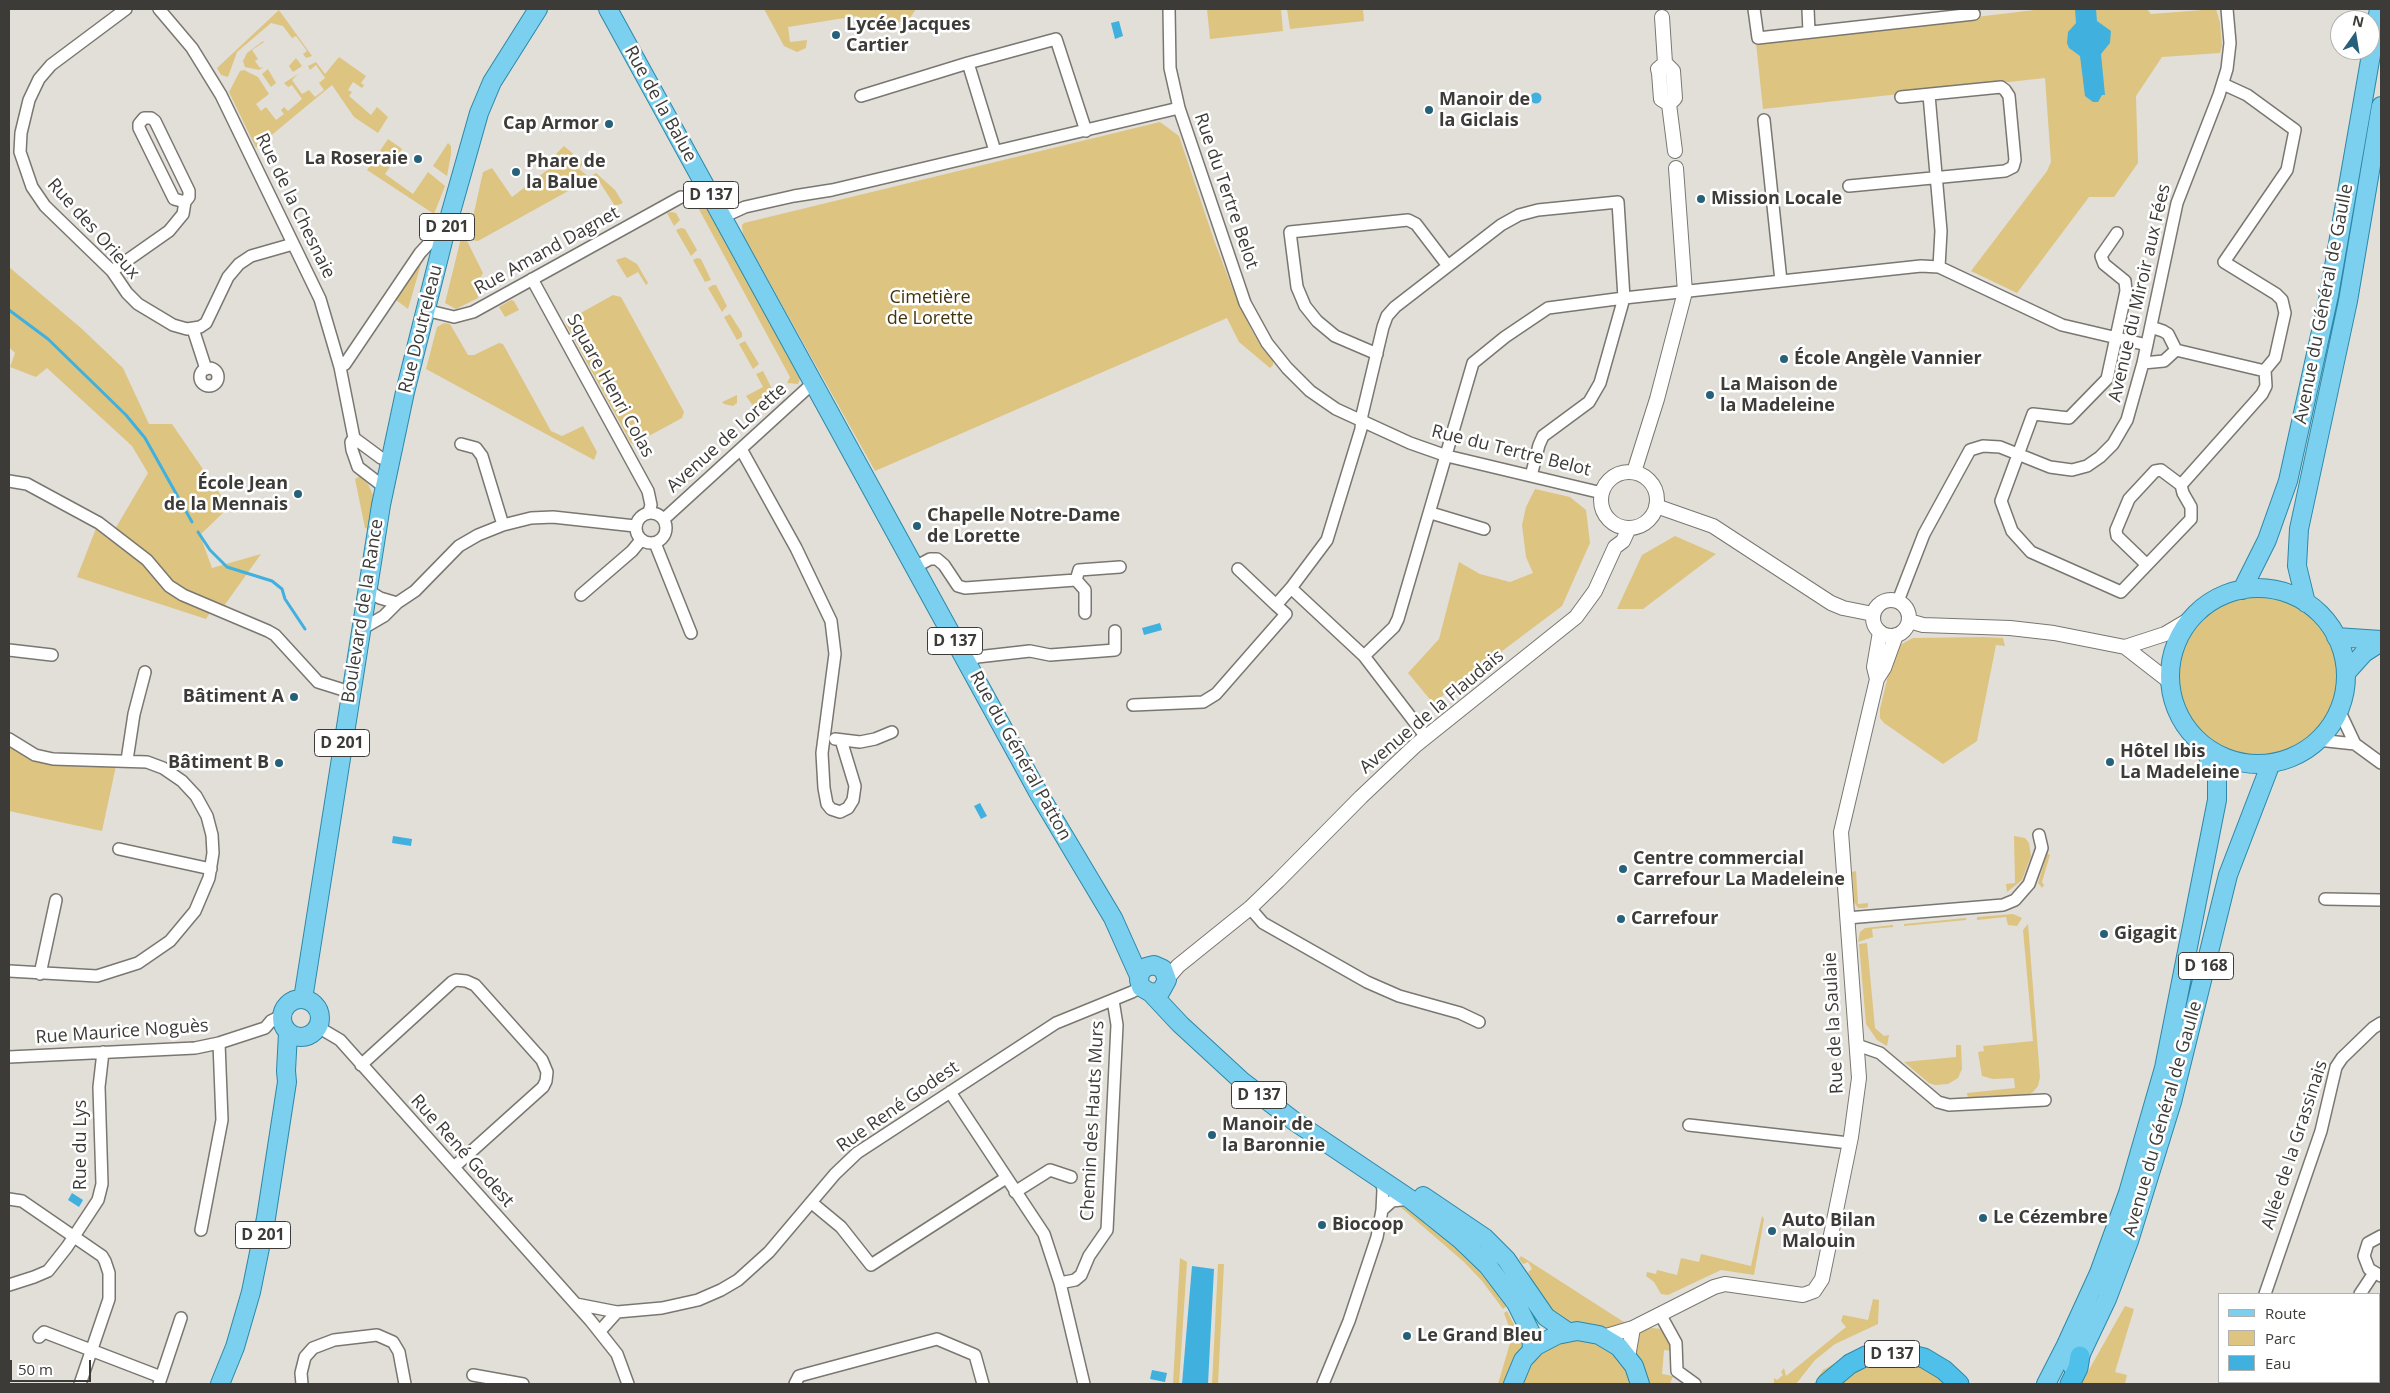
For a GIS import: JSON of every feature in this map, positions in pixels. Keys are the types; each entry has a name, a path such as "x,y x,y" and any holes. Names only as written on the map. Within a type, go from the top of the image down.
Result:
{"highway":[{"name":"D 137","path":"1826,1384 1850,1364 1866,1356 1885,1354 1907,1354 1924,1358 1944,1370 1959,1384"},
{"path":"2070,1384 2078,1368 2080,1356"}],"main road":[{"name":"Rue Doutreleau","path":"389,460 445,233 467,152 486,94 538,9"},
{"name":"Rue de la Balue","path":"608,9 813,383"},
{"name":"Avenue du Général de Gaulle","path":"2242,590 2267,540 2288,481 2328,294 2379,9"},
{"name":"Avenue du Général de Gaulle","path":"2306,603 2297,566 2299,530 2348,301 2381,106"},
{"name":"Rue du Général Patton","path":"813,383 1039,794 1113,918 1144,985 1180,1024 1258,1095 1381,1178 1461,1240 1488,1266 1516,1304 1528,1324 1531,1333 1532,1350"},
{"name":"Boulevard de la Rance","path":"303,999 350,692 389,460"},
{"path":"2258,588 2275,590 2306,603 2322,616 2336,637 2346,673 2344,694 2339,710 2327,731 2301,753 2271,763 2238,762 2220,756 2204,746 2190,733 2180,717 2173,700 2170,682 2173,654 2180,635 2192,618 2206,605 2223,596 2242,590 2258,588"},
{"path":"2336,637 2381,641"},
{"path":"2346,673 2364,653 2381,641"},
{"name":"Avenue du Général de Gaulle","path":"2052,1382 2108,1246 2144,1140 2164,1068 2217,800 2217,778 2204,746"},
{"name":"Avenue du Général de Gaulle","path":"2080,1356 2107,1299 2129,1241 2155,1162 2186,1049 2228,875 2271,763"},
{"name":"Rue du Général Patton","path":"1113,918 1161,973 1179,1007 1270,1094 1296,1114 1485,1238 1506,1259 1546,1317 1568,1332"},
{"path":"1144,969 1161,973 1161,991 1144,985 1144,969"},
{"path":"297,999 309,1001 318,1009 320,1021 318,1027 314,1032 290,1029 286,1005 297,999"},
{"name":"D 201","path":"220,1384 235,1347 251,1292 266,1218 287,1082 286,1071 290,1029"},
{"path":"1514,1384 1520,1366 1532,1350 1546,1339 1568,1332 1586,1332 1603,1337 1619,1347 1628,1357 1636,1371 1640,1384"},
{"name":"D 168","path":"2052,1382 2080,1356"}],"street":[{"name":"Rue des Orieux","path":"126,9 51,65 39,79 29,100 20,133 20,152 32,187 45,206 112,271 127,293 138,304 172,325 193,329"},
{"name":"Rue de la Chesnaie","path":"159,9 192,48 221,95 320,299 340,367 354,438 351,442 352,450 358,467 384,487"},
{"path":"1169,9 1170,68 1178,108"},
{"path":"1754,9 1758,38 1922,14 1974,14"},
{"path":"1808,9 1809,32"},
{"name":"Avenue du Miroir aux Fées","path":"1898,602 1924,534 1970,450 1992,445 2050,468 2072,470 2087,466 2100,457 2113,444 2127,420 2143,363 2177,203 2223,84 2229,54 2230,27 2227,9"},
{"path":"1662,17 1665,63 1673,71 1675,98 1669,104 1675,151"},
{"path":"861,96 968,63 1056,39 1086,131"},
{"path":"968,63 995,151"},
{"path":"2181,484 2262,394 2266,386 2265,371 2275,358 2284,305 2276,294 2224,262 2288,170 2295,130 2247,95 2223,84"},
{"path":"1850,186 2005,171 2012,167 2015,160 2009,96 2001,87 1900,97"},
{"path":"1929,95 1941,231 1939,267"},
{"name":"Rue du Tertre Belot","path":"723,217 745,207 832,190 1178,108 1245,303 1267,343 1287,368 1310,390 1336,409 1362,422 1410,443 1447,456 1602,492"},
{"path":"112,271 169,230 183,214 185,202 189,197 189,191 155,121 152,118 144,118 139,124 139,128 174,199 185,202"},
{"path":"1764,120 1781,281"},
{"path":"1634,472 1662,382 1685,292 1676,168"},
{"name":"Rue Amand Dagnet","path":"425,310 454,317 464,315 681,197"},
{"path":"1276,605 1327,540 1362,422 1383,327 1395,307 1501,225 1520,215 1538,210 1618,202 1624,298 1595,394 1590,402 1543,436 1531,476"},
{"path":"1377,354 1335,336 1317,321 1305,306 1297,287 1290,232 1408,220 1416,224 1448,266"},
{"path":"340,367 345,364 420,253 432,240 445,233"},
{"path":"2117,233 2101,256 2104,264 2124,281 2126,291 2106,380 2069,418 2034,414 2017,454 2001,501 2012,532 2031,552 2121,592 2147,566 2191,519 2191,507 2183,493 2181,484 2161,470 2155,471 2129,499 2116,530 2116,536 2147,566"},
{"path":"206,368 193,329 206,323 228,277 239,264 251,256 293,244"},
{"path":"1364,656 1394,626 1398,619 1431,513 1468,373 1473,363 1548,308 1921,266 1939,267 2062,325 2147,344"},
{"name":"Square Henri Colas","path":"532,279 648,491 651,505 649,512"},
{"path":"2151,327 2168,334 2176,350"},
{"path":"2176,350 2265,371"},
{"path":"2143,363 2164,361 2176,350"},
{"name":"Avenue de Lorette","path":"664,519 813,383"},
{"path":"354,438 381,458 389,460"},
{"path":"461,444 476,448 482,456 503,525"},
{"path":"741,449 796,548 831,621 835,654 824,738 824,788 827,804 831,809 840,812 848,808 853,800 855,786 841,740"},
{"path":"1634,472 1649,481 1654,489 1656,506 1646,521 1630,528 1611,521 1602,508 1602,492 1610,478 1618,474 1634,472"},
{"path":"9,481 27,484 99,523 147,560 169,586 182,595 275,635 318,682 350,692"},
{"path":"1656,506 1713,526 1831,603 1843,608 1873,614"},
{"path":"649,512 657,514 664,519 666,534 654,543 641,540 637,536 636,526 640,517 649,512"},
{"path":"1431,513 1484,528"},
{"path":"360,630 384,616 397,603 415,591 459,546 478,535 503,525 531,518 554,517 636,526"},
{"path":"1611,521 1610,539 1614,547"},
{"name":"Avenue de la Flaudais","path":"1161,973 1178,966 1250,908 1361,797 1426,737 1576,617 1595,591 1614,547 1623,542 1630,528"},
{"path":"581,595 632,551 641,540"},
{"path":"654,543 691,634"},
{"path":"914,567 930,559 937,559 958,586 966,588 1076,580"},
{"path":"1076,580 1079,570 1120,567"},
{"path":"1133,705 1203,702 1216,694 1286,614 1238,569"},
{"path":"1076,580 1085,590 1085,613"},
{"path":"1291,588 1364,656 1426,737"},
{"path":"367,590 380,598 397,603"},
{"path":"1892,600 1898,602 1907,609 1909,621 1904,630 1896,635 1886,635 1876,627 1873,614 1880,604 1892,600"},
{"path":"2125,647 2165,634 2192,618"},
{"path":"1909,621 1923,625 2010,628 2047,632 2125,647 2170,682"},
{"path":"967,662 977,656 1030,652 1050,655 1115,650 1115,630"},
{"name":"Rue de la Saulaie","path":"1603,1337 1633,1328 1714,1287 1725,1284 1796,1295 1814,1291 1822,1279 1857,1101 1859,1068 1841,832 1876,679 1874,667 1880,632"},
{"name":"Rue de la Saulaie","path":"1876,679 1884,668 1896,635"},
{"path":"9,650 52,655"},
{"path":"126,760 134,714 145,672"},
{"path":"2339,710 2355,744 2381,763"},
{"path":"824,738 860,742 875,740 892,732"},
{"path":"9,739 35,755 53,759 126,760 147,762 163,768 182,780 196,796 207,816 212,835 211,869 204,892 195,911 183,927 159,950 138,963 107,974 85,977 9,971"},
{"path":"2318,740 2355,744"},
{"path":"1847,918 2004,905 2015,900 2029,884 2042,848 2039,834"},
{"path":"119,849 211,869"},
{"path":"2324,899 2381,900"},
{"path":"40,974 56,900"},
{"path":"1250,908 1263,923 1367,982 1399,996 1460,1013 1479,1022"},
{"path":"361,1064 452,982 456,980 466,981 475,985 542,1060 547,1072 546,1081 544,1087 454,1167"},
{"name":"Rue René Godest","path":"576,1304 617,1312 672,1307 698,1300 721,1290 738,1280 756,1265 836,1174 857,1153 1056,1023 1144,985"},
{"name":"Chemin des Hauts Murs","path":"1060,1283 1075,1280 1081,1275 1089,1256 1107,1230 1117,1025 1113,1000"},
{"name":"Rue Maurice Noguès","path":"9,1057 195,1048 219,1043 265,1028 271,1021 290,1029"},
{"name":"Allée de la Grassinais","path":"2265,1293 2321,1131 2336,1067 2342,1058 2373,1028 2381,1023"},
{"name":"Rue René Godest","path":"318,1027 340,1040 600,1331 617,1354 628,1384"},
{"name":"Rue Maurice Noguès","path":"265,1028 271,1031 290,1029"},
{"path":"201,1230 222,1120 219,1043"},
{"path":"1858,1045 1880,1053 1938,1102 1949,1105 2045,1100"},
{"name":"Rue du Lys","path":"9,1285 34,1278 48,1270 74,1237 98,1200 102,1184 99,1087 103,1052"},
{"path":"950,1092 1044,1234 1060,1283 1084,1384"},
{"path":"1689,1125 1849,1143"},
{"path":"1016,1192 1050,1170 1071,1177"},
{"path":"812,1203 840,1226 871,1265 1006,1178"},
{"path":"1323,1384 1366,1273 1382,1210 1383,1190 1381,1178"},
{"path":"9,1199 22,1202 102,1256 105,1261 109,1273 109,1299 80,1384"},
{"path":"1382,1210 1392,1201 1410,1199"},
{"path":"2361,1293 2378,1274 2365,1263 2364,1256 2368,1244 2381,1235"},
{"path":"590,1320 604,1309"},
{"path":"600,1331 617,1312"},
{"path":"1660,1314 1676,1343 1677,1371 1695,1384"},
{"path":"39,1337 44,1332 160,1380 181,1318"},
{"path":"1628,1357 1633,1328"},
{"path":"302,1384 301,1373 305,1357 313,1348 334,1340 377,1335 393,1342 399,1352 405,1384"},
{"path":"795,1384 799,1376 937,1339 975,1355 983,1384"},
{"path":"473,1374 523,1384"}],"green space":[{"path":"764,9 916,9 910,18 876,32 865,30 863,21 857,16 788,27 790,42 807,40 806,48 797,52 784,46"},
{"path":"1207,9 1281,9 1283,31 1210,39"},
{"path":"1287,9 1363,9 1364,21 1290,29"},
{"path":"2043,9 2147,9 2151,14 2216,9 2220,22 2222,46 2220,53 2162,57 2136,96 2138,163 2114,197 2089,197 2017,293 1971,271 2047,171 2051,162 2045,78 1763,109 1756,43"},
{"path":"279,10 312,56 306,58 303,54 307,51 296,36 292,38 283,26 271,23 237,52 228,77 221,75 217,68"},
{"path":"263,41 252,50 258,59 255,61 260,68 264,67 259,70 245,67 243,61 247,53"},
{"path":"339,57 366,76 361,83 364,85 362,88 353,82 348,90 352,92 349,96 371,115 377,107 388,117 378,133 354,117 332,85 256,148 229,92 240,71 244,70 258,77 269,94 256,104 261,111 266,107 276,120 284,114 281,110 284,107 288,111 302,99 292,85 288,87 284,83 298,74 292,80 302,94 309,90 315,97 324,90 319,83 325,78 316,65 310,70 308,66 316,62 325,74"},
{"path":"296,58 302,66 293,72 289,66"},
{"path":"268,69 276,83 271,87 262,74"},
{"name":"Cimetière de Lorette","path":"1160,122 1179,136 1214,240 1236,298 1260,345 1273,360 1273,365 1270,368 1239,342 1227,318 875,471 743,235 742,225"},
{"path":"388,139 402,149 385,174 413,194 428,172 445,186 434,214 367,170"},
{"path":"448,143 451,146 451,154 447,176 433,166"},
{"path":"564,146 584,163 579,169 589,177 596,173 615,190 623,203 615,206 599,181 595,178 588,180 478,241 472,240 469,235 483,172 492,168 512,197 550,168 547,163"},
{"path":"704,198 800,379 798,384 787,383 790,377 695,202"},
{"path":"667,213 676,213 680,220 674,226"},
{"path":"685,229 697,250 691,256 676,230"},
{"path":"461,238 465,238 467,241 483,273 477,284 478,298 456,309 445,303"},
{"path":"625,257 637,264 648,283 646,285 638,272 627,278 616,260"},
{"path":"701,259 711,280 705,282 693,260"},
{"path":"421,264 408,309 396,300"},
{"path":"9,267 81,328 123,368 149,424 172,424 229,507 200,535 212,568 261,554 224,606 217,602 206,619 77,577 97,526 111,536 148,473 132,446 47,368 36,377 10,367 15,353 9,347"},
{"path":"716,285 727,306 722,312 708,288"},
{"path":"613,295 621,297 684,412 682,418 634,444 631,443 566,324 568,320"},
{"path":"511,300 514,301 519,310 505,317 499,307"},
{"path":"730,314 742,333 742,337 737,340 724,317"},
{"path":"444,323 450,324 468,355 474,355 499,343 503,344 551,431 562,436 583,426 597,452 594,460 426,369 437,327"},
{"path":"745,341 759,364 753,369 739,344"},
{"path":"763,371 775,395 772,402 763,410 756,410 746,396 763,387 756,374"},
{"path":"737,395 737,403 733,406 722,402"},
{"path":"360,476 368,484 373,495 368,529 365,528 355,479"},
{"path":"1535,489 1570,497 1586,510 1590,543 1562,606 1433,703 1408,673 1439,639 1459,562 1480,574 1510,582 1533,573 1526,557 1522,525 1526,507"},
{"path":"1675,536 1716,554 1643,609 1617,609 1642,555"},
{"path":"2266,596 2296,605 2315,619 2325,631 2332,645 2337,660 2337,692 2332,707 2325,721 2315,733 2303,743 2281,753 2266,756 2250,756 2235,753 2213,743 2191,721 2179,692 2178,668 2181,653 2191,631 2213,609 2242,597"},
{"path":"1913,638 2003,638 2005,646 1996,645 1977,741 1943,764 1884,723 1880,718 1880,709 1893,655 1898,646"},
{"path":"9,739 35,755 117,761 102,831 9,811"},
{"path":"2014,836 2025,838 2029,843 2031,856 2022,880 2007,892 2006,884 2015,883"},
{"path":"2047,853 2050,855 2042,888 2038,883"},
{"path":"1856,871 1858,904 1868,903 1868,907 1858,908 1854,902 1852,872"},
{"path":"2013,914 2022,918 2017,926 2008,925 2006,917 1977,920 1977,917"},
{"path":"1966,918 1966,920 1904,926 1904,924"},
{"path":"2028,924 2040,1077 2038,1086 2025,1097 1968,1099 1967,1093 2015,1088 2014,1078 1993,1079 1982,1076 1978,1052 1984,1051 1983,1046 2033,1041 2023,930"},
{"path":"1893,925 1893,927 1872,929 1873,937 1858,942 1860,932 1865,928"},
{"path":"1867,943 1875,1028 1884,1036 1889,1035 1887,1046 1877,1040 1866,1024 1859,944"},
{"path":"1956,1045 1961,1045 1962,1069 1958,1078 1948,1084 1935,1085 1929,1083 1904,1062 1956,1057"},
{"path":"1404,1204 1461,1247 1509,1305 1503,1309 1482,1281 1464,1262 1398,1205"},
{"path":"1762,1216 1764,1219 1754,1275 1721,1270 1668,1295 1661,1294 1654,1282 1646,1276 1647,1272 1656,1274 1657,1270 1677,1275 1681,1258 1699,1262 1701,1254 1751,1266"},
{"path":"1521,1256 1627,1324 1610,1330 1563,1323 1540,1299 1528,1272 1532,1269 1528,1262 1523,1264 1519,1259"},
{"path":"1180,1258 1187,1262 1179,1384 1173,1384"},
{"path":"1218,1264 1224,1264 1218,1384 1212,1384"},
{"path":"1873,1299 1879,1300 1878,1324 1835,1344 1815,1360 1796,1384 1774,1384 1774,1378 1777,1380 1783,1375 1781,1372 1784,1368 1786,1376 1846,1327 1841,1321 1843,1315 1868,1320"},
{"path":"2125,1306 2134,1309 2115,1372 2127,1375 2125,1384 2081,1384"},
{"path":"1507,1311 1518,1332 1524,1330 1524,1345 1509,1370 1506,1384 1498,1384 1510,1343 1508,1324 1504,1313"},
{"path":"1652,1328 1662,1329 1670,1338 1672,1351 1664,1350 1662,1374 1673,1376 1670,1384 1648,1384 1635,1354 1639,1335 1643,1331"},
{"path":"1573,1339 1591,1341 1607,1348 1624,1364 1633,1384 1520,1384 1528,1365 1549,1346"},
{"path":"1896,1343 1928,1349 1960,1373 1969,1384 1814,1384 1823,1370 1857,1351"}],"water":[{"path":"2075,9 2096,9 2097,21 2111,31 2110,43 2101,54 2105,95 2102,95 2098,102 2093,102 2085,96 2080,56 2069,48 2067,43 2068,32 2076,23"},
{"path":"1119,21 1123,36 1115,39 1111,23"},
{"path":"1536,92 1542,98 1536,104 1530,98"},
{"path":"1160,623 1162,630 1144,635 1142,628"},
{"path":"980,803 987,816 981,819 974,806"},
{"path":"393,836 412,839 411,846 392,843"},
{"path":"72,1193 83,1200 79,1207 68,1200"},
{"path":"1192,1266 1214,1269 1208,1384 1182,1384"},
{"path":"1152,1370 1167,1373 1165,1382 1150,1379"}],"waterway":[{"path":"9,310 48,339 126,415 145,438 192,522"},
{"path":"198,532 210,550 227,567 272,581 282,589 285,599 305,629"}],"place":[{"name":"Lycée Jacques Cartier","path":"836,35"},
{"name":"Manoir de la Giclais","path":"1429,110"},
{"name":"Cap Armor","path":"609,124"},
{"name":"La Roseraie","path":"418,159"},
{"name":"Phare de la Balue","path":"516,172"},
{"name":"Mission Locale","path":"1701,199"},
{"name":"École Angèle Vannier","path":"1784,359"},
{"name":"La Maison de la Madeleine","path":"1710,395"},
{"name":"École Jean de la Mennais","path":"298,494"},
{"name":"Chapelle Notre-Dame de Lorette","path":"917,526"},
{"name":"Bâtiment A","path":"294,697"},
{"name":"Hôtel Ibis La Madeleine","path":"2110,762"},
{"name":"Bâtiment B","path":"279,763"},
{"name":"Centre commercial Carrefour La Madeleine","path":"1623,869"},
{"name":"Carrefour","path":"1621,919"},
{"name":"Gigagit","path":"2104,934"},
{"name":"Manoir de la Baronnie","path":"1212,1135"},
{"name":"Le Cézembre","path":"1983,1218"},
{"name":"Biocoop","path":"1322,1225"},
{"name":"Auto Bilan Malouin","path":"1772,1231"},
{"name":"Le Grand Bleu","path":"1407,1336"}]}
